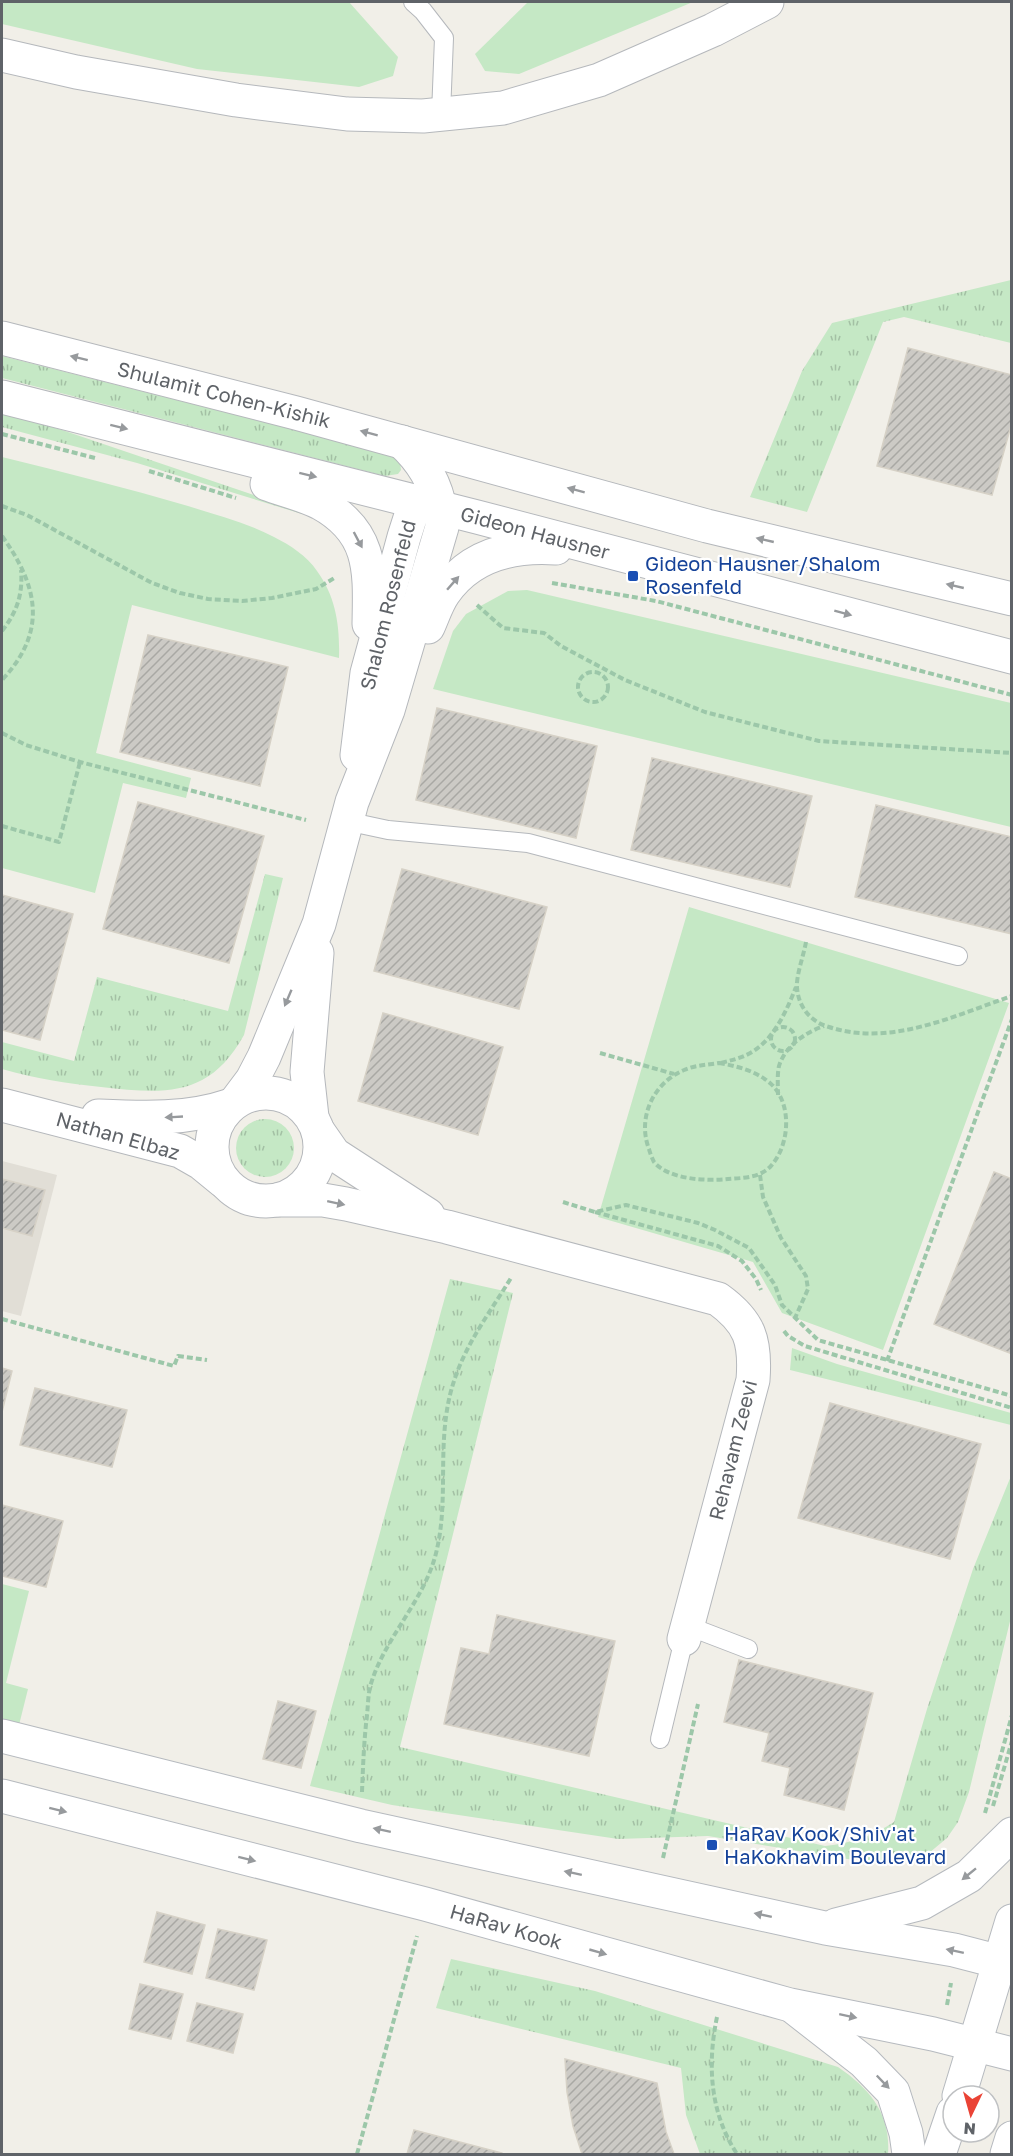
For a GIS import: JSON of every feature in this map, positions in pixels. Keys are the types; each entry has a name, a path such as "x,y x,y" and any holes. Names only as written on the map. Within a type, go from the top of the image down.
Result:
{"street":[{"path":"2,55 76,72 236,100 347,114 423,116 503,108 599,80 713,30 767,2"},
{"name":"Shulamit Cohen-Kishik","path":"2,338 491,467"},
{"path":"2,397 162,438 431,500"},
{"path":"162,438 174,449 204,462 319,503 343,518 358,535 366,557 370,588 367,673"},
{"path":"402,442 418,457 431,500"},
{"path":"431,500 453,478 491,467 707,526 1011,599"},
{"name":"Gideon Hausner","path":"431,500 621,555 1011,657"},
{"name":"Shalom Rosenfeld","path":"234,1103 252,1080 264,1058 319,924 349,811 388,710 437,546 442,527 431,500 412,512 367,673 349,811"},
{"path":"388,710 444,594 459,576 475,564 498,552 522,548 553,548 621,555"},
{"name":"Shalom Rosenfeld","path":"315,1124 307,1072 319,924"},
{"path":"253,1093 279,1094 302,1105 315,1124 321,1146 313,1174 298,1191 278,1200 253,1201 236,1193 225,1182 214,1162 211,1140 215,1127 224,1112 234,1103 253,1093"},
{"name":"Nathan Elbaz","path":"39,1114 157,1118 209,1113 234,1103"},
{"name":"Nathan Elbaz","path":"2,1105 180,1151 201,1163 225,1182"},
{"name":"Rehavam Zeevi","path":"315,1124 334,1154 447,1227"},
{"name":"Rehavam Zeevi","path":"278,1200 323,1200 447,1227 718,1299 736,1312 749,1333 755,1355 753,1380 686,1633"},
{"path":"2,1736 361,1826 825,1928 954,1950 1006,1964"},
{"name":"HaRav Kook","path":"2,1796 426,1904 790,2005 933,2034 1011,2054"},
{"path":"825,1928 922,1903 969,1876 1011,1834"},
{"path":"962,2084 1006,1964 1011,1921"},
{"path":"790,2005 864,2062 893,2092 906,2133 909,2154"},
{"path":"1007,2154 1011,2138"}],"lane":[{"path":"413,2 444,38 441,114"},
{"path":"349,811 388,831 528,843 958,956"},
{"path":"660,1739 686,1633 748,1649"}],"path":[{"path":"2,434 105,460"},
{"path":"140,469 242,499"},
{"path":"2,506 36,520 152,583 199,597 242,601 272,598 316,589 341,573"},
{"path":"2,536 21,566 33,596 33,615 22,652 2,680"},
{"path":"2,631 10,620 21,594 21,566"},
{"path":"543,581 656,602 1011,694"},
{"path":"471,600 502,628 544,633 561,646 625,680 705,712 819,741 1011,753"},
{"path":"602,675 605,670"},
{"path":"593,672 602,675 608,683 608,693 605,698 596,703 586,701 577,689 580,679 583,675 593,672"},
{"path":"2,733 26,745 80,762 306,820"},
{"path":"2,826 59,842 80,762"},
{"path":"717,1064 736,1066 752,1072 771,1084 785,1113 784,1140 771,1166 760,1175 703,1180 677,1174 654,1162 645,1137 648,1107 660,1087 675,1074 685,1069 741,1058 754,1051 772,1032 779,1027 790,1029 795,1036 791,1048 784,1051 776,1049 771,1043 772,1032 790,1003 796,987 812,917"},
{"path":"796,987 807,1013 819,1024 842,1031 869,1035 894,1033 927,1025 1011,996"},
{"path":"887,1361 1011,1019"},
{"path":"778,1095 779,1067 784,1054 807,1032 824,1026"},
{"path":"600,1053 675,1074"},
{"path":"760,1175 763,1197 781,1238 806,1276 808,1289 795,1318"},
{"path":"563,1202 718,1246 742,1261 756,1279 764,1297"},
{"path":"595,1212 626,1205 698,1223 730,1236 749,1248 775,1285 782,1305 818,1340 1011,1396"},
{"path":"361,1826 365,1736 370,1688 387,1647 423,1589 437,1550 444,1509 446,1418 455,1376 468,1344 528,1249"},
{"path":"2,1319 174,1366 178,1356 207,1360"},
{"path":"783,1329 788,1336 805,1346 1011,1408"},
{"path":"656,1891 700,1694"},
{"path":"985,1814 1011,1715"},
{"path":"357,2154 426,1904"},
{"path":"723,1987 712,2041 711,2078 717,2111 728,2140 737,2154"}],"shaded area":[{"path":"2,1161 57,1175 21,1316 2,1311"}],"green space":[{"path":"2,2 349,2 398,57 393,76 359,87 197,69 2,24"},
{"path":"528,2 693,2 519,74 485,71 475,54"},
{"path":"1011,280 1011,343 904,317 883,322 807,512 750,497 802,371 832,323"},
{"path":"2,356 391,454 400,461 401,470 398,474 385,476 2,378"},
{"path":"2,413 62,430 304,512 302,514 137,463 2,427"},
{"path":"2,457 165,499 264,532 292,547 313,566 329,591 336,612 339,658 132,605 96,753 191,778 186,798 123,783 95,893 2,868"},
{"path":"527,590 1011,703 1011,827 433,689 453,631 466,614 508,591"},
{"path":"265,874 283,878 244,1035 230,1056 216,1071 200,1081 183,1087 145,1091 63,1082 2,1069 2,1042 74,1061 97,977 228,1011"},
{"path":"689,907 1009,1003 883,1350 782,1313 753,1262 598,1217"},
{"path":"259,1119 271,1119 286,1127 294,1142 294,1154 286,1169 271,1177 259,1177 244,1169 236,1154 236,1142 244,1127"},
{"path":"450,1279 513,1293 400,1747 825,1846 870,1835 894,1822 927,1709 973,1569 1011,1476 1011,1617 969,1792 958,1822 947,1838 929,1853 905,1862 878,1864 708,1836 618,1839 392,1805 310,1786"},
{"path":"792,1348 837,1364 1011,1413 1011,1425 790,1370"},
{"path":"2,1584 29,1591 6,1683 28,1689 19,1725 2,1720"},
{"path":"451,1959 595,1991 838,2067 860,2084 876,2104 886,2127 888,2154 700,2154 686,2115 681,2068 436,2008"}],"building":[{"path":"908,348 1012,375 1012,422 992,495 877,466"},
{"path":"148,635 288,667 260,786 120,752"},
{"path":"437,708 597,746 576,838 416,800"},
{"path":"652,758 812,796 790,887 631,850"},
{"path":"138,802 264,836 229,963 103,929"},
{"path":"876,805 1012,837 1012,934 855,897"},
{"path":"402,869 547,907 519,1009 374,971"},
{"path":"2,895 73,914 40,1040 2,1030"},
{"path":"383,1013 503,1047 478,1135 358,1101"},
{"path":"994,1172 1012,1179 1012,1354 934,1324"},
{"path":"2,1179 45,1190 32,1236 2,1228"},
{"path":"2,1368 12,1371 2,1412"},
{"path":"35,1388 127,1410 112,1467 20,1445"},
{"path":"830,1403 981,1444 950,1559 798,1518"},
{"path":"2,1505 63,1521 46,1587 2,1576"},
{"path":"497,1615 615,1641 589,1756 444,1724 461,1648 489,1654"},
{"path":"739,1660 873,1693 844,1810 784,1795 790,1768 762,1761 769,1733 724,1722"},
{"path":"278,1701 316,1711 301,1768 263,1759"},
{"path":"157,1912 205,1925 192,1974 144,1962"},
{"path":"218,1929 267,1940 254,1990 206,1978"},
{"path":"140,1984 183,1994 171,2039 129,2029"},
{"path":"197,2003 243,2014 233,2053 187,2041"},
{"path":"565,2059 657,2083 666,2132 674,2154 582,2154 573,2126 567,2092"},
{"path":"414,2130 502,2153 502,2154 407,2154"}],"place":[{"name":"Gideon Hausner/Shalom Rosenfeld","path":"633,576"},
{"name":"HaRav Kook/Shiv'at HaKokhavim Boulevard","path":"712,1845"}]}
